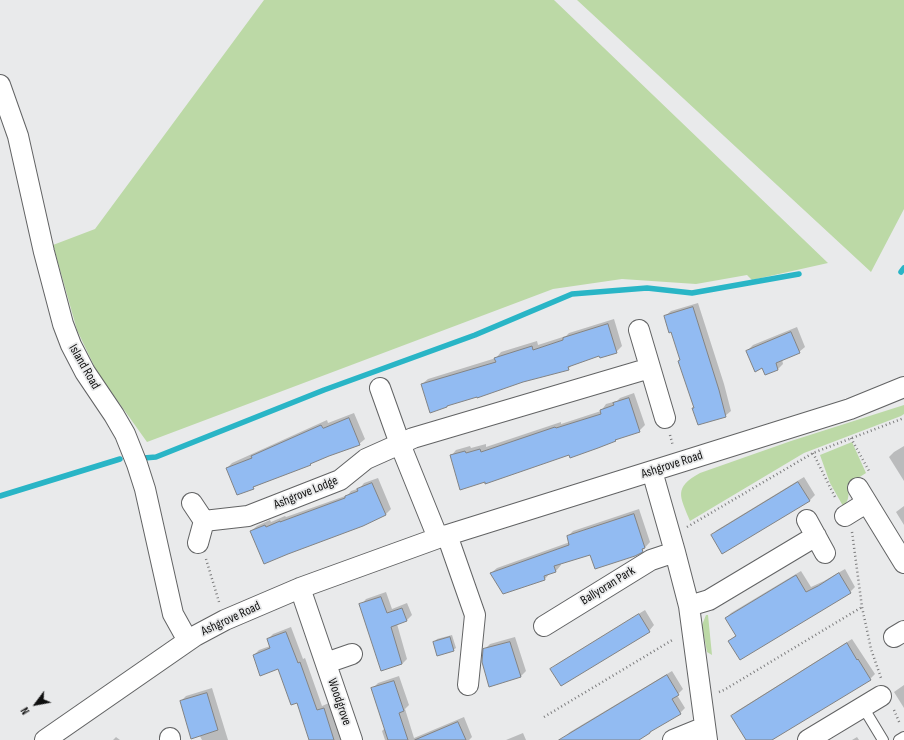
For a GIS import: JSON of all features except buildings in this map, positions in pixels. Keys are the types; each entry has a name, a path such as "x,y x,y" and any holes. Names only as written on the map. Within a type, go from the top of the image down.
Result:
{"street":[{"name":"Island Road","path":"0,85 18,136 44,252 63,324 74,351 114,415 137,464 145,489 174,614 188,641"},
{"path":"639,330 665,418"},
{"name":"Ashgrove Lodge","path":"204,521 248,516 340,480 366,459 413,438 650,368"},
{"name":"Ashgrove Road","path":"45,740 212,626 300,588 442,536 850,409 904,387"},
{"path":"380,388 400,444 442,536 475,615 468,685"},
{"path":"652,471 689,606 706,734 673,740"},
{"path":"845,516 862,496 904,563"},
{"path":"192,503 204,521 198,543"},
{"path":"689,606 709,600 816,536"},
{"name":"Ballyoran Park","path":"544,626 651,560 675,552"},
{"name":"Woodgrove","path":"300,588 352,740"},
{"name":"Woodgrove","path":"326,663 352,654"},
{"path":"808,740 885,693"}],"lane":[{"path":"863,707 883,740"},
{"path":"899,740 903,734"}],"path":[{"path":"665,418 679,462"},
{"path":"687,527 813,453 904,418"},
{"path":"851,438 868,471 862,496"},
{"path":"813,453 852,529 862,607 871,649 885,693 903,734"},
{"path":"198,543 205,556 225,620"},
{"path":"701,697 724,690 862,607"},
{"path":"544,717 676,638 693,634"}],"green space":[{"path":"264,0 554,0 828,263 752,280 747,275 696,284 622,279 553,289 147,442 97,372 77,330 53,245 95,229"},
{"path":"577,0 904,0 904,209 871,272"},
{"path":"904,405 904,414 901,416 804,453 690,521 682,499 682,488 691,478 700,473 791,441"},
{"path":"852,442 866,473 847,485 848,499 843,506 830,483 820,455"},
{"path":"706,615 708,615 712,655 707,652 702,625"}],"waterway":[{"path":"901,272 904,268"},
{"path":"144,458 156,457 324,390 475,335 572,294 647,288 692,293 799,274"},
{"path":"0,496 120,459"}]}
